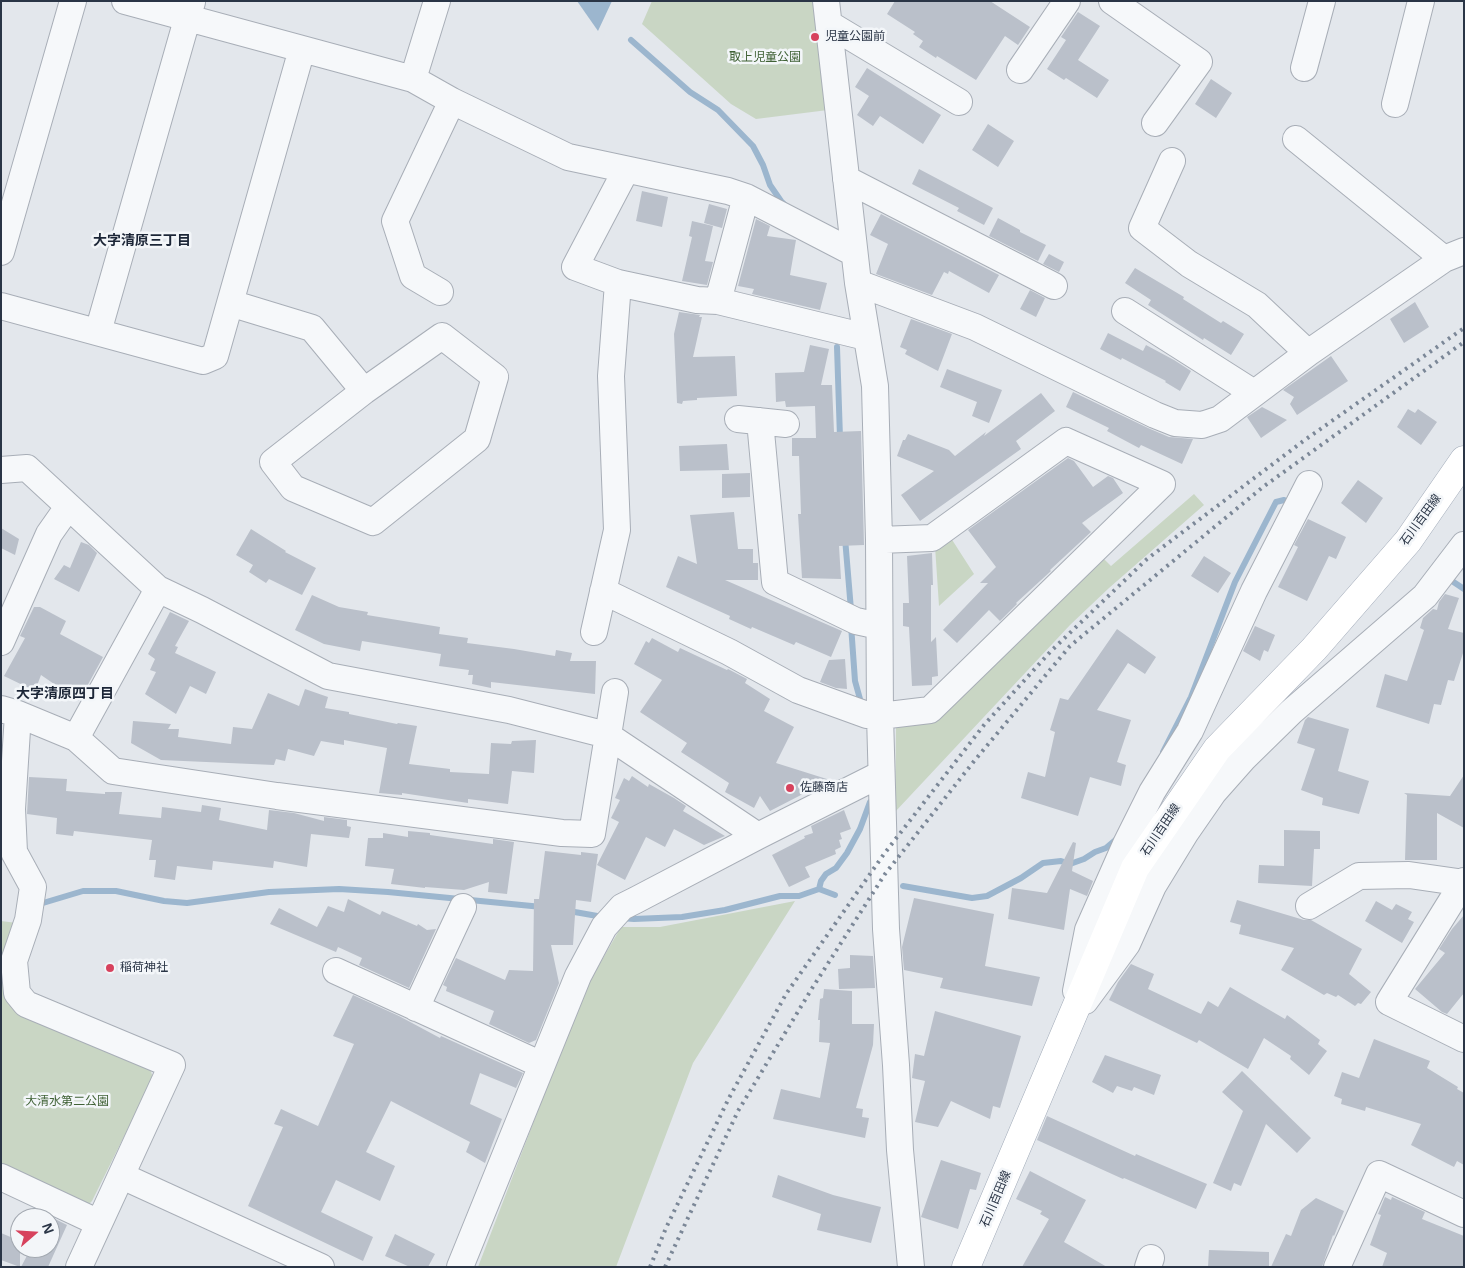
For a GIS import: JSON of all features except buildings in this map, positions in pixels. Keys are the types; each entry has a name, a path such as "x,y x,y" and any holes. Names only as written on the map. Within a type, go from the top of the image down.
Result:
{"main road":[{"name":"石川百田線","path":"966,1267 1135,868 1217,749 1314,649 1408,541 1464,460"}],"street":[{"path":"1,252 73,1"},
{"path":"125,1 190,10 302,49 413,78 452,102 568,157 728,191 746,197 854,253"},
{"path":"413,78 437,1"},
{"path":"1020,70 1067,1"},
{"path":"1112,1 1199,62 1155,123"},
{"path":"1304,68 1322,1"},
{"path":"1395,104 1422,1"},
{"path":"98,332 190,10"},
{"path":"828,13 959,102"},
{"path":"828,13 854,253 875,386 879,540 861,621 880,716 887,938 900,1150 911,1267"},
{"path":"1,306 203,361 215,356 302,49"},
{"path":"440,292 413,276 395,221 452,102"},
{"path":"858,283 975,327 1155,415 1175,423 1202,425 1220,419 1308,353 1454,255 1296,139"},
{"path":"1172,160 1142,228 1189,264 1257,304 1308,353"},
{"path":"626,170 575,267 618,283 697,300 718,301 866,337"},
{"path":"846,179 1054,286"},
{"path":"718,301 746,197"},
{"path":"594,632 617,530 611,376 618,283"},
{"path":"230,303 312,328 364,391"},
{"path":"1125,311 1254,392"},
{"path":"442,336 495,377 477,439 373,522 293,488 273,462 364,391 442,336"},
{"path":"786,424 749,420 775,582 861,621"},
{"path":"603,591 729,652 798,690 867,715 880,716 930,710 1162,484 1066,441 932,538 879,540"},
{"path":"1,470 26,468 158,589 328,676 509,710 607,735 758,836"},
{"path":"1070,1021 1088,930 1126,844 1152,792 1190,730 1254,592 1309,484"},
{"path":"1,642 49,534 68,507"},
{"path":"1070,1021 1126,944 1152,886 1213,793 1244,758 1291,712 1425,596 1459,561"},
{"path":"76,738 158,589"},
{"path":"79,1267 172,1065 26,1004 18,993 14,961 28,920 33,887 14,852 10,712 76,738 113,771 276,796 562,833 592,834 615,692"},
{"path":"460,1267 578,976 604,927 622,907 881,774"},
{"path":"1309,906 1360,876 1409,875 1463,882 1389,1002 1464,1040"},
{"path":"416,1008 463,907"},
{"path":"336,971 542,1065"},
{"path":"1337,1267 1379,1174 1464,1214"},
{"path":"122,1176 276,1257 321,1267"},
{"path":"1,1177 99,1222"}],"green space":[{"name":"取上児童公園","path":"652,1 811,1 817,4 828,110 756,119 731,104 642,24"},
{"path":"1194,494 1204,505 1109,588 1070,625 895,812 896,727 1100,555 1111,566"},
{"path":"949,535 974,574 939,606 935,546"},
{"path":"795,901 693,1063 616,1267 478,1267 583,993 621,927 660,927"},
{"name":"大清水第二公園","path":"1,921 17,923 6,984 149,1065 153,1078 92,1201 87,1206 1,1166"}],"water":[{"path":"577,1 612,1 598,31"}],"waterway":[{"path":"631,40 690,92 718,110 753,146 763,165 770,185 786,206"},
{"path":"837,347 840,438"},
{"path":"1163,752 1191,697 1235,582 1276,502 1284,500"},
{"path":"845,538 851,610"},
{"path":"1452,581 1464,589"},
{"path":"851,625 855,681 860,699"},
{"path":"819,889 821,881 826,874 836,868 847,853 860,829 870,802"},
{"path":"903,886 972,898 987,896 1021,878 1043,863 1061,861 1070,864 1106,848 1119,837"},
{"path":"43,903 83,891 116,891 164,901 187,903 269,892 339,889 542,907"},
{"path":"621,918 682,917 725,910 780,896 799,896 819,889 835,895"},
{"path":"569,911 603,917"}],"railway":[{"path":"650,1267 666,1228 729,1098 786,994 884,854 984,725 1051,651 1147,559 1302,442 1464,328"},
{"path":"665,1267 738,1111 811,990 885,874 975,760 1070,646 1263,487 1464,342"}],"place":[{"name":"児童公園前","path":"815,37"},
{"name":"佐藤商店","path":"790,788"},
{"name":"稲荷神社","path":"110,968"}],"district":[{"name":"大字清原三丁目","path":"142,241"},
{"name":"大字清原四丁目","path":"65,694"}]}
